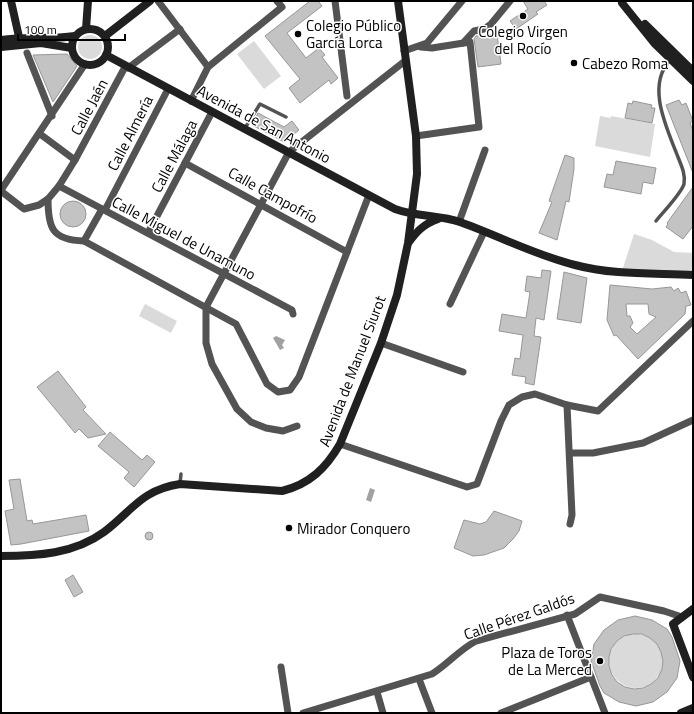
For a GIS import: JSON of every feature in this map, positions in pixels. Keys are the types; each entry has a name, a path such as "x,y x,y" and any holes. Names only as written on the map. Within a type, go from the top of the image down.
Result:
{"main road":[{"path":"11,1 19,37"},
{"path":"86,29 88,1"},
{"path":"105,36 150,1"},
{"name":"Avenida de Manuel Siurot","path":"1,556 44,554 73,548 104,532 145,496 166,486 180,484 282,490 294,488 322,470 340,444 381,343 397,295 408,243 417,174 416,136 398,1"},
{"path":"621,2 673,57 693,81"},
{"path":"1,40 19,37 60,38 75,36 86,29 96,30 105,36 108,45 106,55 97,64 85,64 76,58 72,48 75,36"},
{"path":"1,47 41,43 72,48"},
{"name":"Avenida de San Antonio","path":"106,55 395,209 411,215"},
{"path":"673,57 693,71"},
{"path":"411,215 459,222 525,248 576,265 611,270 693,274"},
{"name":"Avenida de Manuel Siurot","path":"408,243 419,228 427,223 440,219"},
{"path":"693,609 673,624 693,677"},
{"path":"681,713 693,708"}],"street":[{"path":"158,1 208,67"},
{"path":"191,101 208,67 282,7 277,1"},
{"path":"335,1 347,96"},
{"path":"404,51 427,43 462,1"},
{"path":"416,136 480,127 466,43 474,32 484,29 491,24 510,1"},
{"path":"127,67 180,29"},
{"path":"421,46 432,48 466,43"},
{"path":"27,53 52,116"},
{"path":"296,426 284,430 266,428 251,422 237,409 212,364 206,343 206,307 263,204 289,152 405,61"},
{"path":"48,199 35,207 24,209 2,187 40,134 85,64"},
{"name":"Calle Jaén","path":"48,199 59,186 75,160 127,67"},
{"name":"Calle Almería","path":"84,241 103,210 168,89"},
{"name":"Calle Málaga","path":"148,233 212,112"},
{"path":"40,134 75,160"},
{"path":"459,222 485,150"},
{"name":"Calle Campofrío","path":"185,163 263,204 347,252"},
{"name":"Calle Miguel de Unamuno","path":"59,186 292,310 293,314"},
{"path":"48,199 48,219 53,229 61,236 73,240 84,241 236,324 267,384 278,392 290,390 299,377 369,195"},
{"path":"450,304 484,232"},
{"path":"340,444 467,487 477,484 501,421 509,406 522,397 535,394 567,405 598,411 693,321"},
{"path":"381,343 463,372"},
{"path":"567,405 572,515 570,524"},
{"path":"570,453 593,453 643,444 693,420"},
{"name":"Calle Pérez Galdós","path":"303,713 322,710 432,674 445,666 456,654 476,641 575,614 600,597 664,611 682,617"},
{"path":"567,616 605,713"},
{"path":"281,667 288,713"},
{"path":"501,713 591,677"},
{"path":"419,678 432,713"},
{"path":"377,692 383,713"}],"lane":[{"path":"656,221 683,186 685,176 671,140 659,100 659,80 663,69 673,57"},
{"path":"244,129 260,104 286,117"},
{"path":"180,484 181,474"}],"shaded area":[{"path":"90,35 99,38 102,47 99,56 90,59 81,56 78,47 81,38"},
{"path":"254,41 281,76 264,89 237,54"},
{"path":"600,116 611,118 611,116 655,124 650,157 595,146"},
{"path":"634,234 652,240 674,252 693,253 693,275 622,271"},
{"path":"145,304 177,321 171,333 139,316"},
{"path":"276,336 285,340 282,345 284,348 280,350 273,338"},
{"path":"370,488 375,490 371,502 366,500"},
{"path":"631,634 641,634 651,638 659,646 663,656 663,666 659,676 651,684 641,688 631,688 621,684 613,676 609,666 609,656 613,646 621,638"}],"building":[{"path":"310,1 318,1 322,6 287,33 306,58 319,48 325,55 322,57 338,78 331,84 329,80 300,103 289,88 300,79 265,36"},
{"path":"523,1 544,1 547,5 536,12 538,14 516,29 510,21 528,9"},
{"path":"497,34 501,64 478,67 474,39 476,36"},
{"path":"67,54 77,66 53,102 33,55"},
{"path":"679,100 682,105 686,103 693,121 690,123 693,131 693,173 666,105"},
{"path":"633,101 652,105 651,108 655,108 652,123 625,118 628,103 632,104"},
{"path":"258,113 284,127 292,121 299,130 284,142 252,125"},
{"path":"565,155 574,158 574,169 569,202 566,201 557,240 539,233 552,202 549,201"},
{"path":"616,161 656,168 653,184 643,182 641,194 604,187 607,174 613,175"},
{"path":"693,187 693,226 683,239 666,227 668,224 667,223"},
{"path":"73,201 82,205 86,214 82,223 73,227 64,223 60,214 64,205"},
{"path":"542,270 551,271 544,320 536,318 534,336 541,337 534,385 525,383 526,377 512,375 515,358 520,359 523,335 499,331 502,314 526,318 530,292 525,291 527,276 541,278"},
{"path":"564,272 587,278 581,323 557,319"},
{"path":"610,285 652,289 671,287 674,291 678,288 681,293 686,291 691,305 686,306 685,314 638,359 616,335 614,336 607,320","holes":["626,304 648,304 649,314 656,317 637,334 630,327 633,323 630,316 627,316"]},
{"path":"58,371 86,407 83,410 106,434 88,438 79,429 75,433 37,387"},
{"path":"110,432 142,460 147,455 155,462 134,487 124,478 129,472 98,446"},
{"path":"20,479 27,521 32,520 33,524 86,515 89,531 11,545 5,511 14,509 9,480"},
{"path":"494,511 522,521 519,531 504,548 484,555 473,556 454,548 464,520 480,524 486,522"},
{"path":"147,532 151,532 153,536 151,540 147,540 145,538 145,534"},
{"path":"73,575 83,592 74,597 65,580"},
{"name":"Plaza de Toros de La Merced","path":"635,616 652,620 667,629 672,637 680,661 677,678 667,692 653,702 636,706 619,702 604,693 600,686 591,661 594,644 604,630 618,620","holes":["642,634 657,644 663,661 662,669 658,678 643,688 634,689 625,687 617,682 612,675 609,666 611,649 617,641 624,636"]}],"place":[{"name":"Colegio Virgen del Rocío","path":"523,16"},
{"name":"Colegio Público García Lorca","path":"298,34"},
{"name":"Cabezo Roma","path":"574,63"},
{"name":"Mirador Conquero","path":"289,528"},
{"name":"Plaza de Toros de La Merced","path":"600,661"}]}
